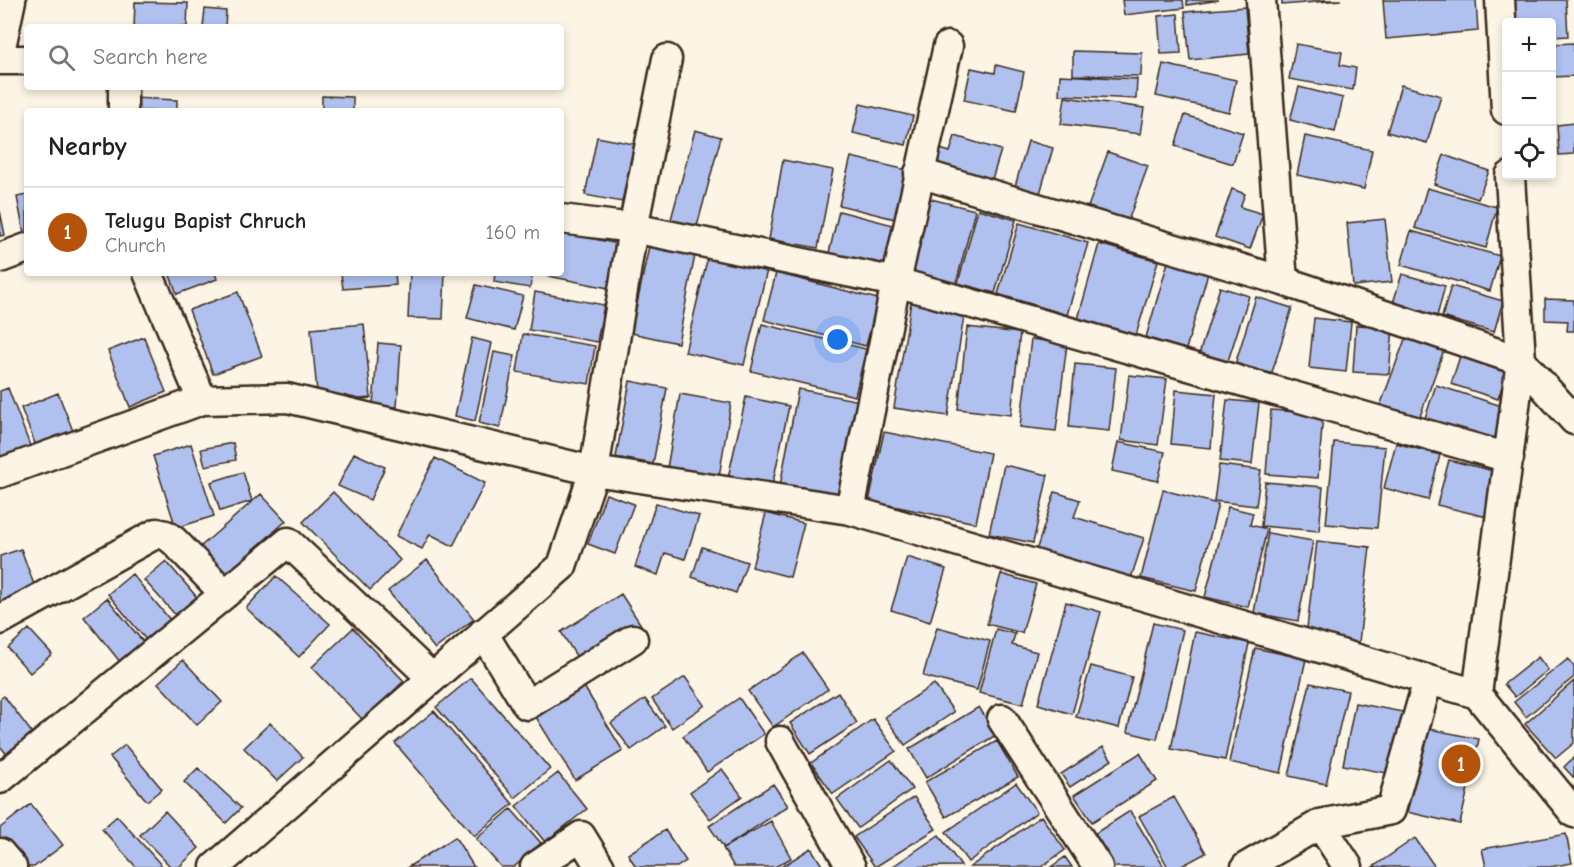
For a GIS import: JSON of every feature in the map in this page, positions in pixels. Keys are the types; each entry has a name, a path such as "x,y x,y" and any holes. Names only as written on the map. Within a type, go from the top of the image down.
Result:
{"street":[{"path":"0,52 11,0"},
{"path":"1261,0 1282,281"},
{"path":"1500,0 1504,72"},
{"path":"850,510 919,173 948,46"},
{"path":"215,867 562,566 594,471 633,228 667,59"},
{"path":"0,60 24,60"},
{"path":"123,90 123,108"},
{"path":"919,173 1282,281 1521,361 1574,420"},
{"path":"1477,694 1521,361 1510,180"},
{"path":"564,219 633,228 896,282 1509,458"},
{"path":"0,258 24,249"},
{"path":"149,276 202,400"},
{"path":"0,473 202,400 287,399 594,471 850,510 1477,694 1574,813"},
{"path":"0,620 148,536 158,533 166,534 174,541 225,594"},
{"path":"0,779 288,542 432,678"},
{"path":"483,633 526,705 633,639"},
{"path":"1246,867 1320,824 1391,810 1428,680"},
{"path":"1002,719 1098,867"},
{"path":"780,741 851,867"},
{"path":"1320,824 1348,867"},
{"path":"535,867 581,836 600,867"},
{"path":"0,853 12,867"}],"building":[{"path":"1122,0 1183,0 1184,8 1124,15"},
{"path":"1187,0 1219,0 1187,5"},
{"path":"1282,0 1341,0 1282,5"},
{"path":"1383,0 1476,0 1478,31 1386,39"},
{"path":"1512,0 1566,0 1568,36 1556,37 1556,18 1513,18"},
{"path":"135,2 188,3 187,24 134,24"},
{"path":"1245,7 1249,54 1190,60 1185,12"},
{"path":"205,9 226,11 225,24 203,24"},
{"path":"1178,14 1181,53 1161,54 1158,16"},
{"path":"1574,43 1574,76 1556,77 1556,44"},
{"path":"1296,44 1342,52 1340,65 1356,68 1353,90 1289,79"},
{"path":"1073,51 1142,53 1141,76 1073,75"},
{"path":"1163,64 1236,80 1229,112 1156,96"},
{"path":"996,65 1024,72 1016,111 964,100 971,68 995,73"},
{"path":"1060,75 1137,79 1136,99 1059,95"},
{"path":"1401,85 1441,96 1427,143 1387,132"},
{"path":"1299,87 1343,98 1335,132 1290,120"},
{"path":"322,96 353,97 353,108 322,108"},
{"path":"1065,97 1144,108 1140,134 1061,124"},
{"path":"134,98 177,100 177,108 133,108"},
{"path":"860,104 913,116 906,145 853,133"},
{"path":"1185,115 1243,133 1233,164 1175,146"},
{"path":"1574,123 1574,154 1559,155 1557,125"},
{"path":"695,130 721,137 696,230 670,223"},
{"path":"955,136 1001,150 990,186 927,168 934,147 950,152"},
{"path":"1305,136 1372,150 1364,189 1297,175"},
{"path":"597,137 634,144 622,202 585,195"},
{"path":"1028,141 1053,148 1039,197 1014,190"},
{"path":"1108,152 1148,166 1128,221 1088,207"},
{"path":"1444,155 1489,171 1478,199 1434,184"},
{"path":"851,157 907,170 895,219 839,205"},
{"path":"783,160 833,170 818,248 769,239"},
{"path":"1427,188 1497,207 1486,248 1415,228"},
{"path":"1232,189 1245,194 1240,207 1263,214 1250,249 1215,237"},
{"path":"24,196 24,233 17,197"},
{"path":"927,198 975,210 956,284 908,272"},
{"path":"978,209 1016,220 995,293 958,283"},
{"path":"0,211 5,235 0,236"},
{"path":"839,211 897,226 886,271 828,257"},
{"path":"1385,219 1392,282 1353,286 1347,223"},
{"path":"1019,223 1088,243 1067,315 998,294"},
{"path":"1411,231 1500,256 1490,291 1401,265"},
{"path":"564,233 623,245 614,289 548,276 564,276"},
{"path":"1099,244 1158,261 1134,342 1076,326"},
{"path":"649,246 695,255 678,343 631,333"},
{"path":"708,256 767,270 744,365 685,352"},
{"path":"1168,262 1208,273 1184,356 1144,344"},
{"path":"776,273 878,299 866,346 764,320"},
{"path":"1402,274 1445,286 1437,316 1393,303"},
{"path":"170,276 216,276 217,279 177,294"},
{"path":"341,276 395,276 396,285 343,289"},
{"path":"410,276 445,276 443,319 408,318"},
{"path":"495,276 532,276 530,288 494,282"},
{"path":"476,285 523,296 514,330 467,318"},
{"path":"1451,286 1503,301 1494,332 1442,317"},
{"path":"1220,287 1249,296 1225,370 1197,361"},
{"path":"238,292 262,356 213,374 189,310"},
{"path":"535,292 604,305 597,342 529,330"},
{"path":"1256,297 1292,308 1270,379 1234,368"},
{"path":"1545,299 1574,300 1574,331 1567,331 1568,321 1545,320"},
{"path":"911,302 965,310 948,416 894,408"},
{"path":"1314,318 1351,322 1346,372 1309,368"},
{"path":"364,324 371,398 318,403 311,329"},
{"path":"762,324 866,349 855,396 751,371"},
{"path":"1356,325 1393,327 1389,374 1353,372"},
{"path":"967,327 1020,333 1011,415 958,409"},
{"path":"523,334 595,346 589,384 517,372"},
{"path":"1407,334 1445,347 1419,419 1380,406"},
{"path":"144,337 166,392 130,407 108,351"},
{"path":"472,338 492,343 475,421 455,416"},
{"path":"1031,339 1067,344 1056,431 1020,427"},
{"path":"378,343 401,345 397,407 373,405"},
{"path":"494,352 515,356 500,428 479,423"},
{"path":"1461,353 1508,368 1498,399 1451,384"},
{"path":"1075,364 1116,368 1109,431 1069,427"},
{"path":"1129,375 1167,379 1158,445 1121,440"},
{"path":"630,381 667,388 653,464 616,457"},
{"path":"1436,385 1505,407 1492,446 1423,424"},
{"path":"8,388 32,451 0,462 0,391"},
{"path":"798,389 860,401 841,498 780,486"},
{"path":"1176,390 1216,394 1211,448 1171,444"},
{"path":"58,393 75,436 38,451 21,408"},
{"path":"680,394 731,403 719,477 667,468"},
{"path":"746,397 789,406 772,487 728,478"},
{"path":"1227,400 1259,403 1252,464 1220,461"},
{"path":"1271,410 1323,414 1318,478 1266,474"},
{"path":"884,432 990,453 976,523 869,501"},
{"path":"1118,442 1165,452 1158,481 1112,471"},
{"path":"1334,442 1385,447 1377,528 1326,524"},
{"path":"233,443 236,460 205,466 201,449"},
{"path":"1396,443 1440,455 1428,500 1384,488"},
{"path":"191,444 214,516 176,528 153,456"},
{"path":"354,453 385,467 370,500 338,486"},
{"path":"435,458 485,483 453,546 430,534 422,549 396,536"},
{"path":"1449,460 1498,472 1487,517 1437,505"},
{"path":"1004,465 1048,475 1033,543 989,534"},
{"path":"1219,465 1261,470 1256,506 1214,501"},
{"path":"243,472 252,501 220,511 211,482"},
{"path":"1265,482 1323,487 1319,531 1261,526"},
{"path":"1163,490 1218,504 1196,591 1141,578"},
{"path":"333,492 400,560 370,590 303,522"},
{"path":"1055,492 1080,500 1074,517 1144,538 1130,581 1036,551"},
{"path":"261,494 286,521 225,575 200,547"},
{"path":"606,494 634,504 615,554 588,544"},
{"path":"656,503 699,516 685,559 665,553 658,575 635,567"},
{"path":"1228,507 1253,513 1250,525 1267,529 1248,607 1205,597"},
{"path":"766,513 804,523 790,577 752,567"},
{"path":"1268,533 1313,541 1298,621 1254,613"},
{"path":"1317,541 1370,547 1359,642 1306,637"},
{"path":"702,547 747,562 736,593 692,577"},
{"path":"21,549 37,593 0,607 0,556"},
{"path":"907,557 946,569 930,622 891,610"},
{"path":"427,560 474,619 435,649 388,591"},
{"path":"166,561 201,602 180,620 144,580"},
{"path":"132,574 176,627 152,647 108,594"},
{"path":"1001,574 1036,584 1022,633 987,624"},
{"path":"276,576 330,624 299,657 246,608"},
{"path":"621,594 643,628 583,667 561,632"},
{"path":"107,598 149,649 125,668 84,617"},
{"path":"1066,602 1101,612 1072,714 1038,704"},
{"path":"1153,623 1183,630 1157,739 1127,732"},
{"path":"937,627 990,641 977,690 923,676"},
{"path":"353,628 404,681 363,720 312,667"},
{"path":"29,629 52,654 30,673 8,648"},
{"path":"996,629 1015,634 1012,645 1037,652 1023,704 979,693"},
{"path":"1195,632 1249,643 1225,760 1171,749"},
{"path":"1255,648 1306,659 1281,773 1229,762"},
{"path":"803,653 828,689 773,727 748,691"},
{"path":"1538,657 1548,670 1515,697 1504,684"},
{"path":"1568,659 1574,667 1574,677 1526,717 1514,702"},
{"path":"183,660 222,702 197,725 158,683"},
{"path":"1091,666 1132,677 1119,728 1076,717"},
{"path":"685,677 705,705 672,728 652,699"},
{"path":"471,678 550,769 515,798 436,707"},
{"path":"580,680 623,751 575,780 531,709"},
{"path":"1574,681 1574,743 1556,758 1525,724"},
{"path":"1310,683 1348,691 1326,784 1289,776"},
{"path":"934,684 954,712 905,745 885,717"},
{"path":"838,692 857,723 810,754 790,723"},
{"path":"4,696 39,742 13,762 0,746 0,699"},
{"path":"739,698 764,734 707,772 683,736"},
{"path":"645,699 665,726 631,750 611,723"},
{"path":"1355,703 1403,712 1392,774 1343,765"},
{"path":"979,707 996,735 926,778 909,749"},
{"path":"434,711 513,804 474,836 395,743"},
{"path":"873,719 896,751 833,794 811,763"},
{"path":"270,723 303,757 277,781 244,748"},
{"path":"1425,728 1479,739 1460,824 1407,812"},
{"path":"997,741 1018,777 946,817 925,782"},
{"path":"125,745 162,789 147,801 110,757"},
{"path":"1103,747 1112,760 1070,787 1061,774"},
{"path":"1140,753 1157,781 1092,822 1074,795"},
{"path":"1574,757 1574,778 1564,767"},
{"path":"891,760 912,789 858,828 837,799"},
{"path":"198,768 241,808 226,823 184,782"},
{"path":"722,769 742,796 710,819 690,792"},
{"path":"558,773 587,809 545,842 516,806"},
{"path":"1016,783 1037,812 968,862 946,832"},
{"path":"773,784 788,806 724,848 709,826"},
{"path":"914,797 936,829 875,867 854,837"},
{"path":"1174,797 1206,853 1180,867 1168,867 1139,816"},
{"path":"31,804 63,845 34,867 21,867 0,841 0,828"},
{"path":"511,809 541,843 514,867 501,867 476,839"},
{"path":"165,811 199,848 179,867 171,867 140,835"},
{"path":"1130,811 1164,867 1114,867 1094,834"},
{"path":"117,816 163,867 136,867 102,829"},
{"path":"1041,816 1065,850 1041,867 970,867"},
{"path":"771,821 791,858 775,867 734,867 723,848"},
{"path":"665,830 686,861 677,867 636,867 628,854"},
{"path":"1566,834 1572,863 1550,867 1486,867 1482,849"},
{"path":"939,835 961,866 892,867"},
{"path":"455,837 474,867 408,867"},
{"path":"1415,838 1435,867 1373,867"},
{"path":"811,848 823,867 781,867"},
{"path":"1065,857 1072,867 1051,867"}],"place":[{"name":"Telugu Bapist Chruch","path":"1461,764"}]}
